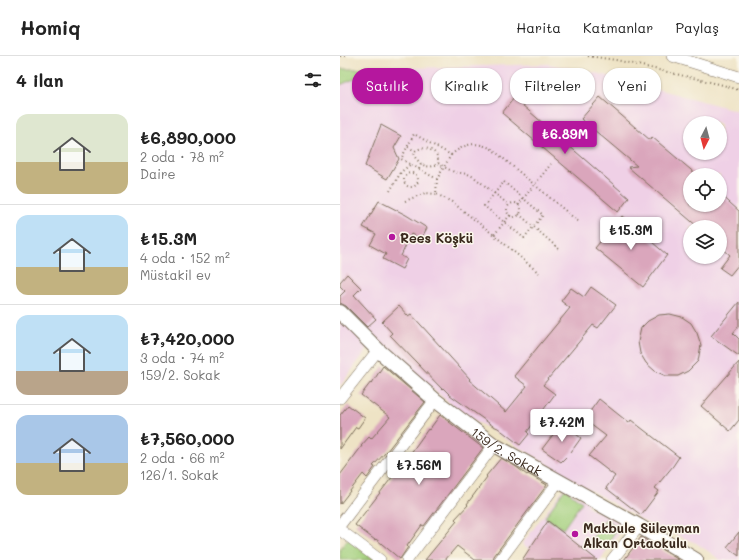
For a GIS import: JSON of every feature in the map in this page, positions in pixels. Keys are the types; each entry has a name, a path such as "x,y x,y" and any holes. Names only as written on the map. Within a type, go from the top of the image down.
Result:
{"street":[{"path":"672,56 739,77"},
{"name":"159/2. Sokak","path":"340,312 378,350 434,400 494,445 696,560"},
{"path":"340,398 378,350"},
{"path":"340,525 434,400"},
{"path":"407,560 494,445"},
{"path":"500,560 558,482"},
{"path":"612,560 638,526"},
{"path":"340,530 380,560"}],"path":[{"path":"340,56 347,56"},
{"path":"588,56 616,60 739,90"},
{"path":"437,179 401,159 414,134 452,155"},
{"path":"430,150 432,144"},
{"path":"436,194 437,179 452,155 459,148 467,144 484,145 492,149 580,223"},
{"path":"408,147 415,151"},
{"path":"415,151 421,148 430,150 438,157 438,163"},
{"path":"415,151 414,156 421,164 430,167 438,163"},
{"path":"438,163 454,172 468,174 474,177 509,205"},
{"path":"390,192 400,174 411,164"},
{"path":"419,169 421,164"},
{"path":"518,205 551,164"},
{"path":"400,174 405,177"},
{"path":"409,174 413,174 418,178 417,183 414,186 408,186 405,182 405,177 409,174"},
{"path":"504,182 524,198 543,215 524,238 484,206 504,182"},
{"path":"405,200 425,192 436,194 452,202 539,273"},
{"path":"509,205 514,203 518,205"},
{"path":"509,205 507,209 510,215"},
{"path":"518,205 520,208 519,214"},
{"path":"510,215 514,216 519,214"},
{"path":"519,214 559,249"},
{"path":"494,235 510,215"}],"shaded area":[{"path":"549,64 569,68 510,68 510,104 595,104 595,73 603,75 603,104 661,104 661,90 739,111 739,560 721,560 696,543 647,523 569,478 455,408 340,310 340,85 352,80 352,104 423,104 423,68 412,68"},
{"path":"340,319 369,347 340,386"},
{"name":"Makbule Süleyman Alkan Ortaokulu","path":"564,488 589,502 587,505 596,512 599,508 627,523 600,560 545,560 522,544"}],"green space":[{"path":"340,69 352,69 352,80 340,85"},
{"path":"565,489 582,502 563,529 545,517"},
{"path":"605,519 618,527 604,549 591,540"},
{"path":"348,539 375,560 340,560 340,549"}],"building":[{"path":"600,97 603,100 603,104 608,104 650,140 652,137 689,168 683,168 683,212 727,212 727,200 739,211 739,264 730,275 720,268 723,264 727,264 727,259 730,255 727,252 727,220 690,220 628,167 637,166 581,119"},
{"path":"510,103 521,104 629,198 618,212 502,113"},
{"path":"381,125 401,136 394,148 399,159 387,179 365,166"},
{"name":"Rees Köşkü","path":"379,201 427,228 421,239 411,234 401,256 407,259 402,269 383,259 386,254 370,245 376,234 363,227"},
{"path":"622,216 667,255 643,287 595,248"},
{"path":"347,274 361,288 354,295 376,319 367,327 346,306 340,303 340,296 345,291 340,286 340,282"},
{"path":"591,287 616,305 598,328 593,325 543,385 555,394 527,432 529,434 520,445 450,395 443,388 442,389 390,335 392,333 382,322 399,306 408,316 411,314 470,379 469,380 506,412 527,386 514,376 570,308 561,301 571,288 584,297"},
{"path":"739,302 739,326 733,333 739,339 739,356 711,336"},
{"path":"670,314 682,317 691,323 697,333 701,345 698,361 688,371 678,376 666,376 655,371 646,363 640,353 638,342 641,328 648,321 659,315"},
{"path":"739,362 739,420 730,431 701,406"},
{"path":"383,366 425,402 387,451 373,466 375,467 367,478 363,474 340,504 340,475 361,446 369,437 371,439 390,417 361,395 371,382 372,383"},
{"path":"599,399 629,423 631,420 679,457 655,488 659,491 641,515 606,488 615,476 589,456 606,436 582,418 591,410"},
{"path":"348,405 365,418 358,428 356,427 340,449 340,415"},
{"path":"440,415 483,448 424,526 422,525 400,559 376,539 375,540 355,525 393,476 392,475 401,463 403,464"},
{"path":"562,423 581,438 571,452 561,462 542,449"},
{"path":"501,458 527,475 528,474 547,485 494,556 493,560 475,560 457,546 445,560 425,560 457,521 455,519 468,505 467,504 487,477 486,476"},
{"path":"548,521 597,560 522,560"},
{"path":"739,532 739,556 727,547"},
{"path":"641,537 679,560 624,560"}],"place":[{"name":"Rees Köşkü","path":"392,237"},
{"name":"Makbule Süleyman Alkan Ortaokulu","path":"575,534"}]}
